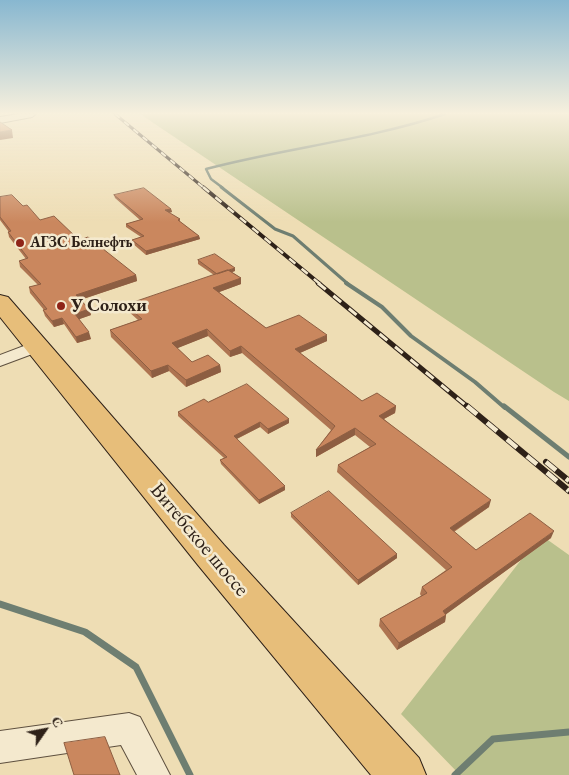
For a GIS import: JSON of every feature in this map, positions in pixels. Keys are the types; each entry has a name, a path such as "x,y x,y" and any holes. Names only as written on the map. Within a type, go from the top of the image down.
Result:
{"main road":[{"name":"Витебское шоссе","path":"0,302 218,562 402,775"}],"street":[{"path":"0,361 37,346"},
{"path":"0,748 130,728 154,775"}],"green space":[{"path":"194,150 569,150 569,401"},
{"path":"531,528 569,555 569,775 460,775 401,714 528,551"}],"building":[{"path":"144,188 171,209 165,210 180,219 178,220 199,236 146,251 132,240 144,236 126,224 143,219 114,195"},
{"path":"12,195 23,206 27,205 40,220 54,216 79,240 88,237 136,275 76,295 89,309 75,314 89,332 76,337 62,318 52,321 43,310 47,309 29,287 41,284 19,261 28,258 8,232 11,231 0,217 0,197"},
{"path":"215,254 235,268 217,274 198,260"},
{"path":"228,270 241,278 213,288 266,328 299,315 327,335 295,349 362,401 377,393 396,406 379,416 491,500 450,528 476,550 530,513 554,531 443,611 446,615 399,643 380,619 427,593 422,587 452,567 338,465 376,444 355,428 316,450 335,426 241,346 230,351 207,329 172,343 192,362 208,355 220,365 186,380 168,365 151,371 110,330 142,319 126,305"},
{"path":"247,384 289,419 268,429 260,422 234,436 285,486 259,500 220,460 227,457 178,412 204,399 208,402"},
{"path":"329,491 397,554 358,580 291,513"},
{"path":"105,737 120,775 74,775 64,743"}],"waterway":[{"path":"223,188 211,179 206,169 290,150"},
{"path":"221,187 275,229 293,236 348,284"},
{"path":"346,283 382,307 411,336 475,382 505,408"},
{"path":"504,406 569,457"},
{"path":"0,604 85,632 136,667 190,775"},
{"path":"455,775 493,739 569,732"}],"railway":[{"path":"158,150 204,188"},
{"path":"203,187 320,284"},
{"path":"318,283 469,408"},
{"path":"467,406 569,491"},
{"path":"546,462 569,481"}],"place":[{"name":"АГЗС Белнефть","path":"20,243"},
{"name":"У Солохи","path":"61,306"}]}
